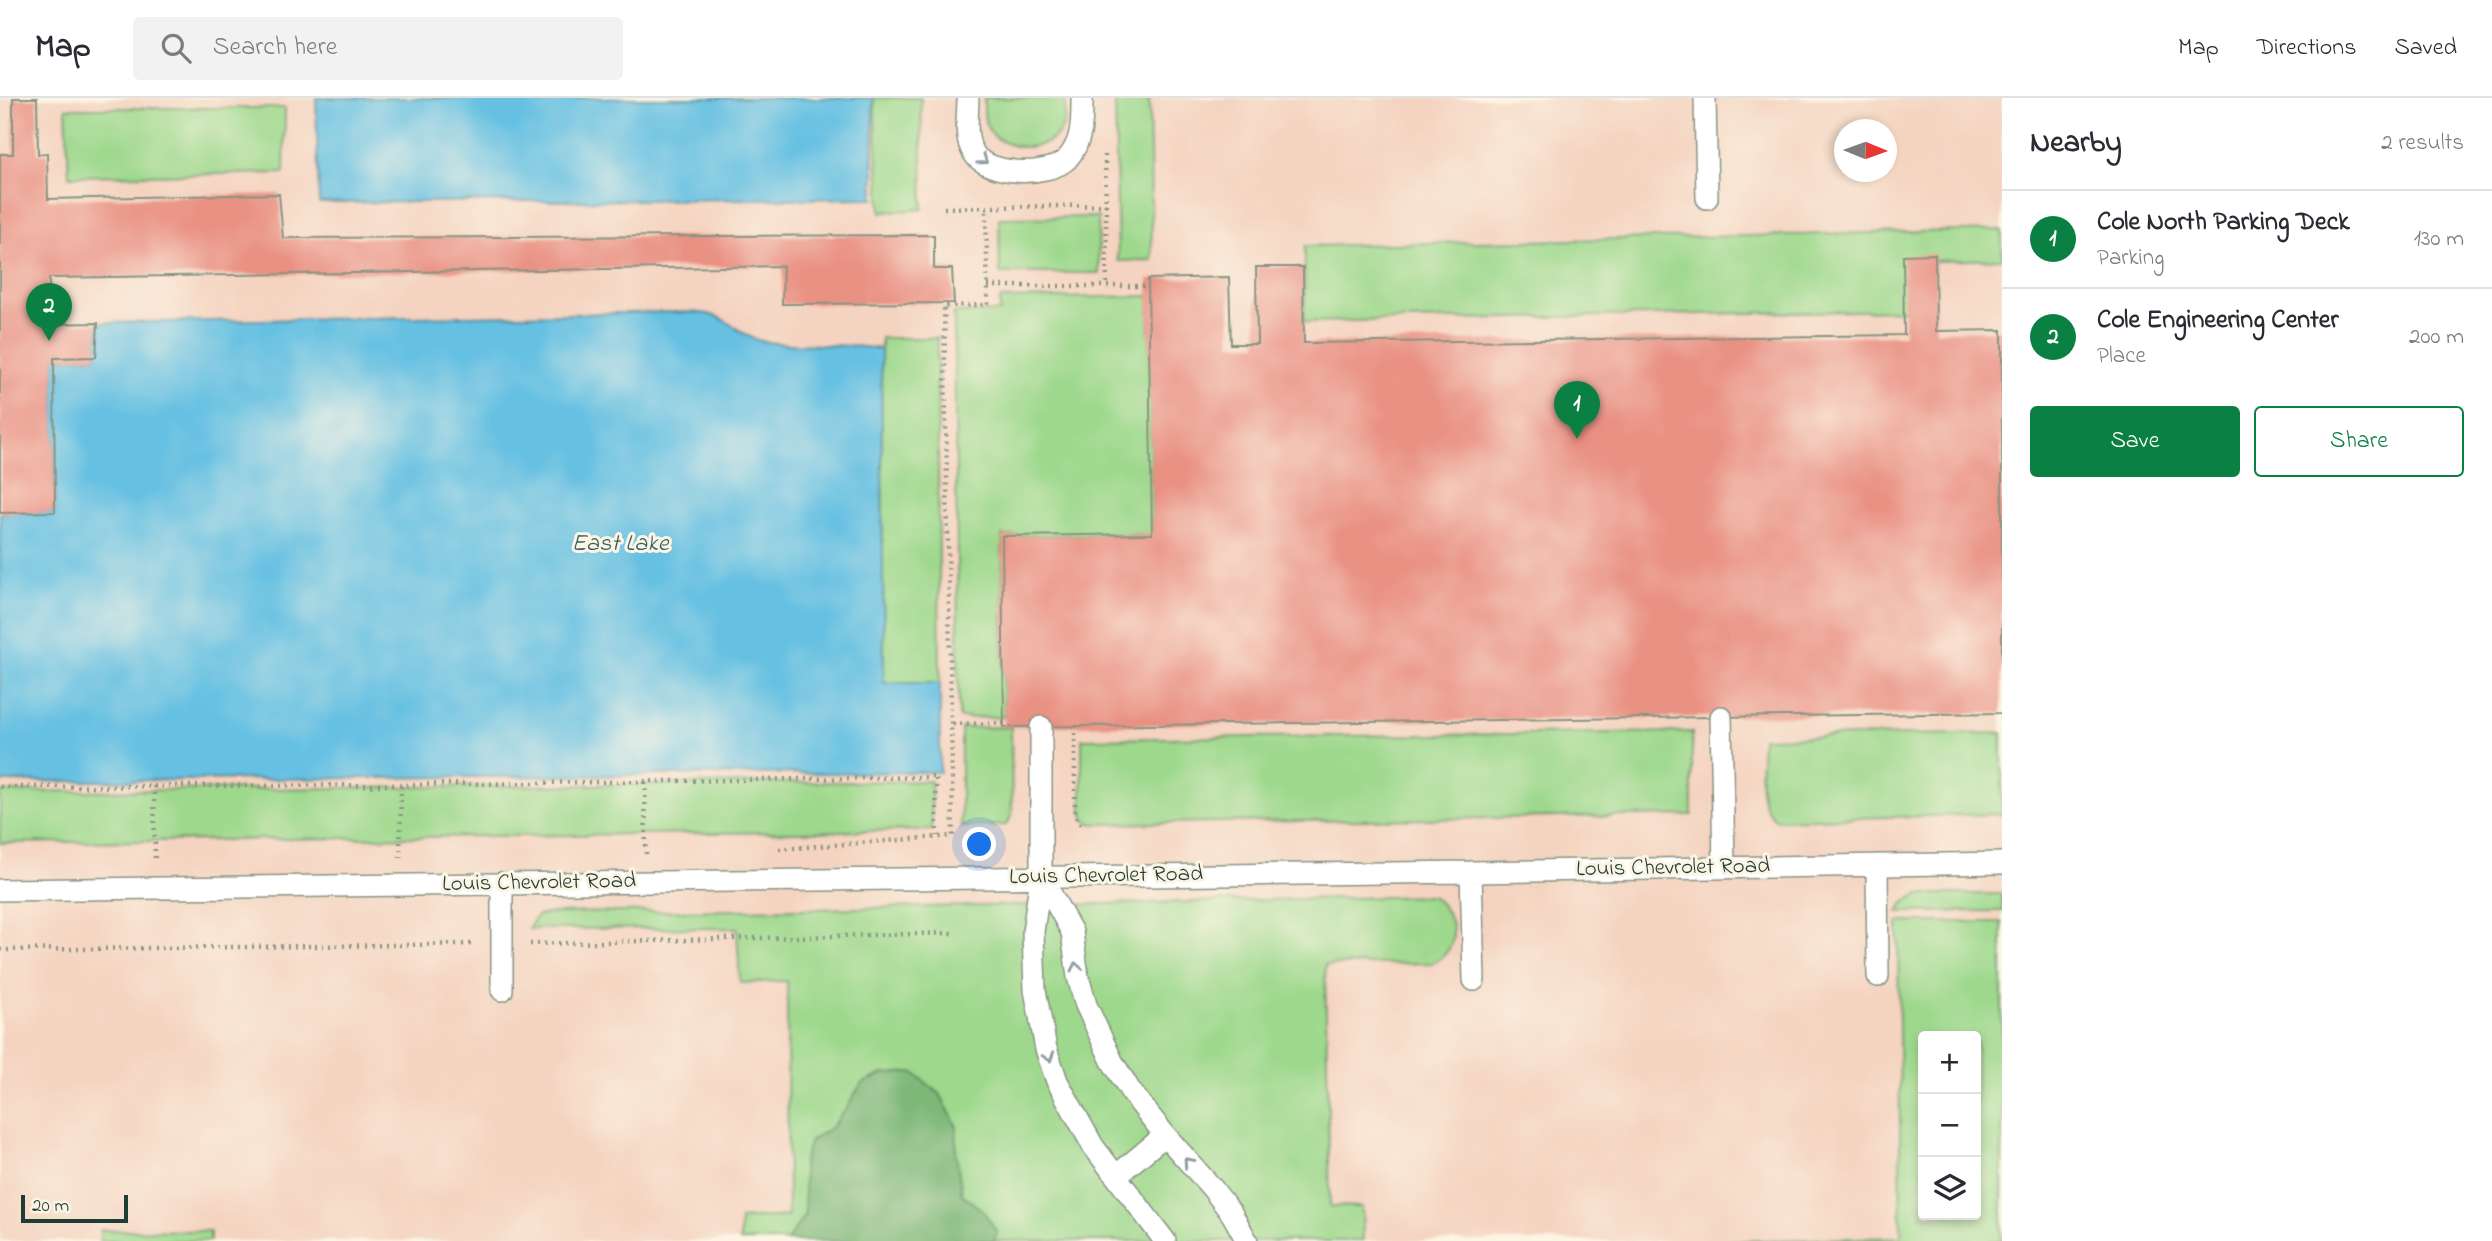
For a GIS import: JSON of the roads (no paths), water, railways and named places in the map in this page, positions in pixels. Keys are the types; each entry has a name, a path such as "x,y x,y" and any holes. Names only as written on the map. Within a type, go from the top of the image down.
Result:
{"lane":[{"path":"968,98 968,134 973,152 986,164 1004,170 1049,170 1065,161 1078,144 1082,123 1082,98"},
{"path":"1705,98 1707,198"},
{"path":"1721,717 1724,866"},
{"path":"1041,727 1041,876 1033,932 1035,990 1046,1049 1057,1082 1093,1146 1165,1241"},
{"name":"Louis Chevrolet Road","path":"0,890 2002,863"},
{"path":"1877,865 1878,976"},
{"path":"1471,872 1474,980"},
{"path":"1041,876 1072,932 1078,977 1096,1031 1131,1092 1212,1188 1232,1214 1247,1241"},
{"path":"502,883 502,990"},
{"path":"1116,1176 1165,1135"}],"water":[{"path":"316,98 873,98 874,198 319,203"},
{"name":"East Lake","path":"676,312 713,315 749,337 761,341 881,349 884,683 940,683 940,772 0,782 0,513 55,512 54,358 96,357 98,323"}],"place":[{"name":"Cole Engineering Center","path":"49,341"},
{"name":"Cole North Parking Deck","path":"1577,439"}]}
